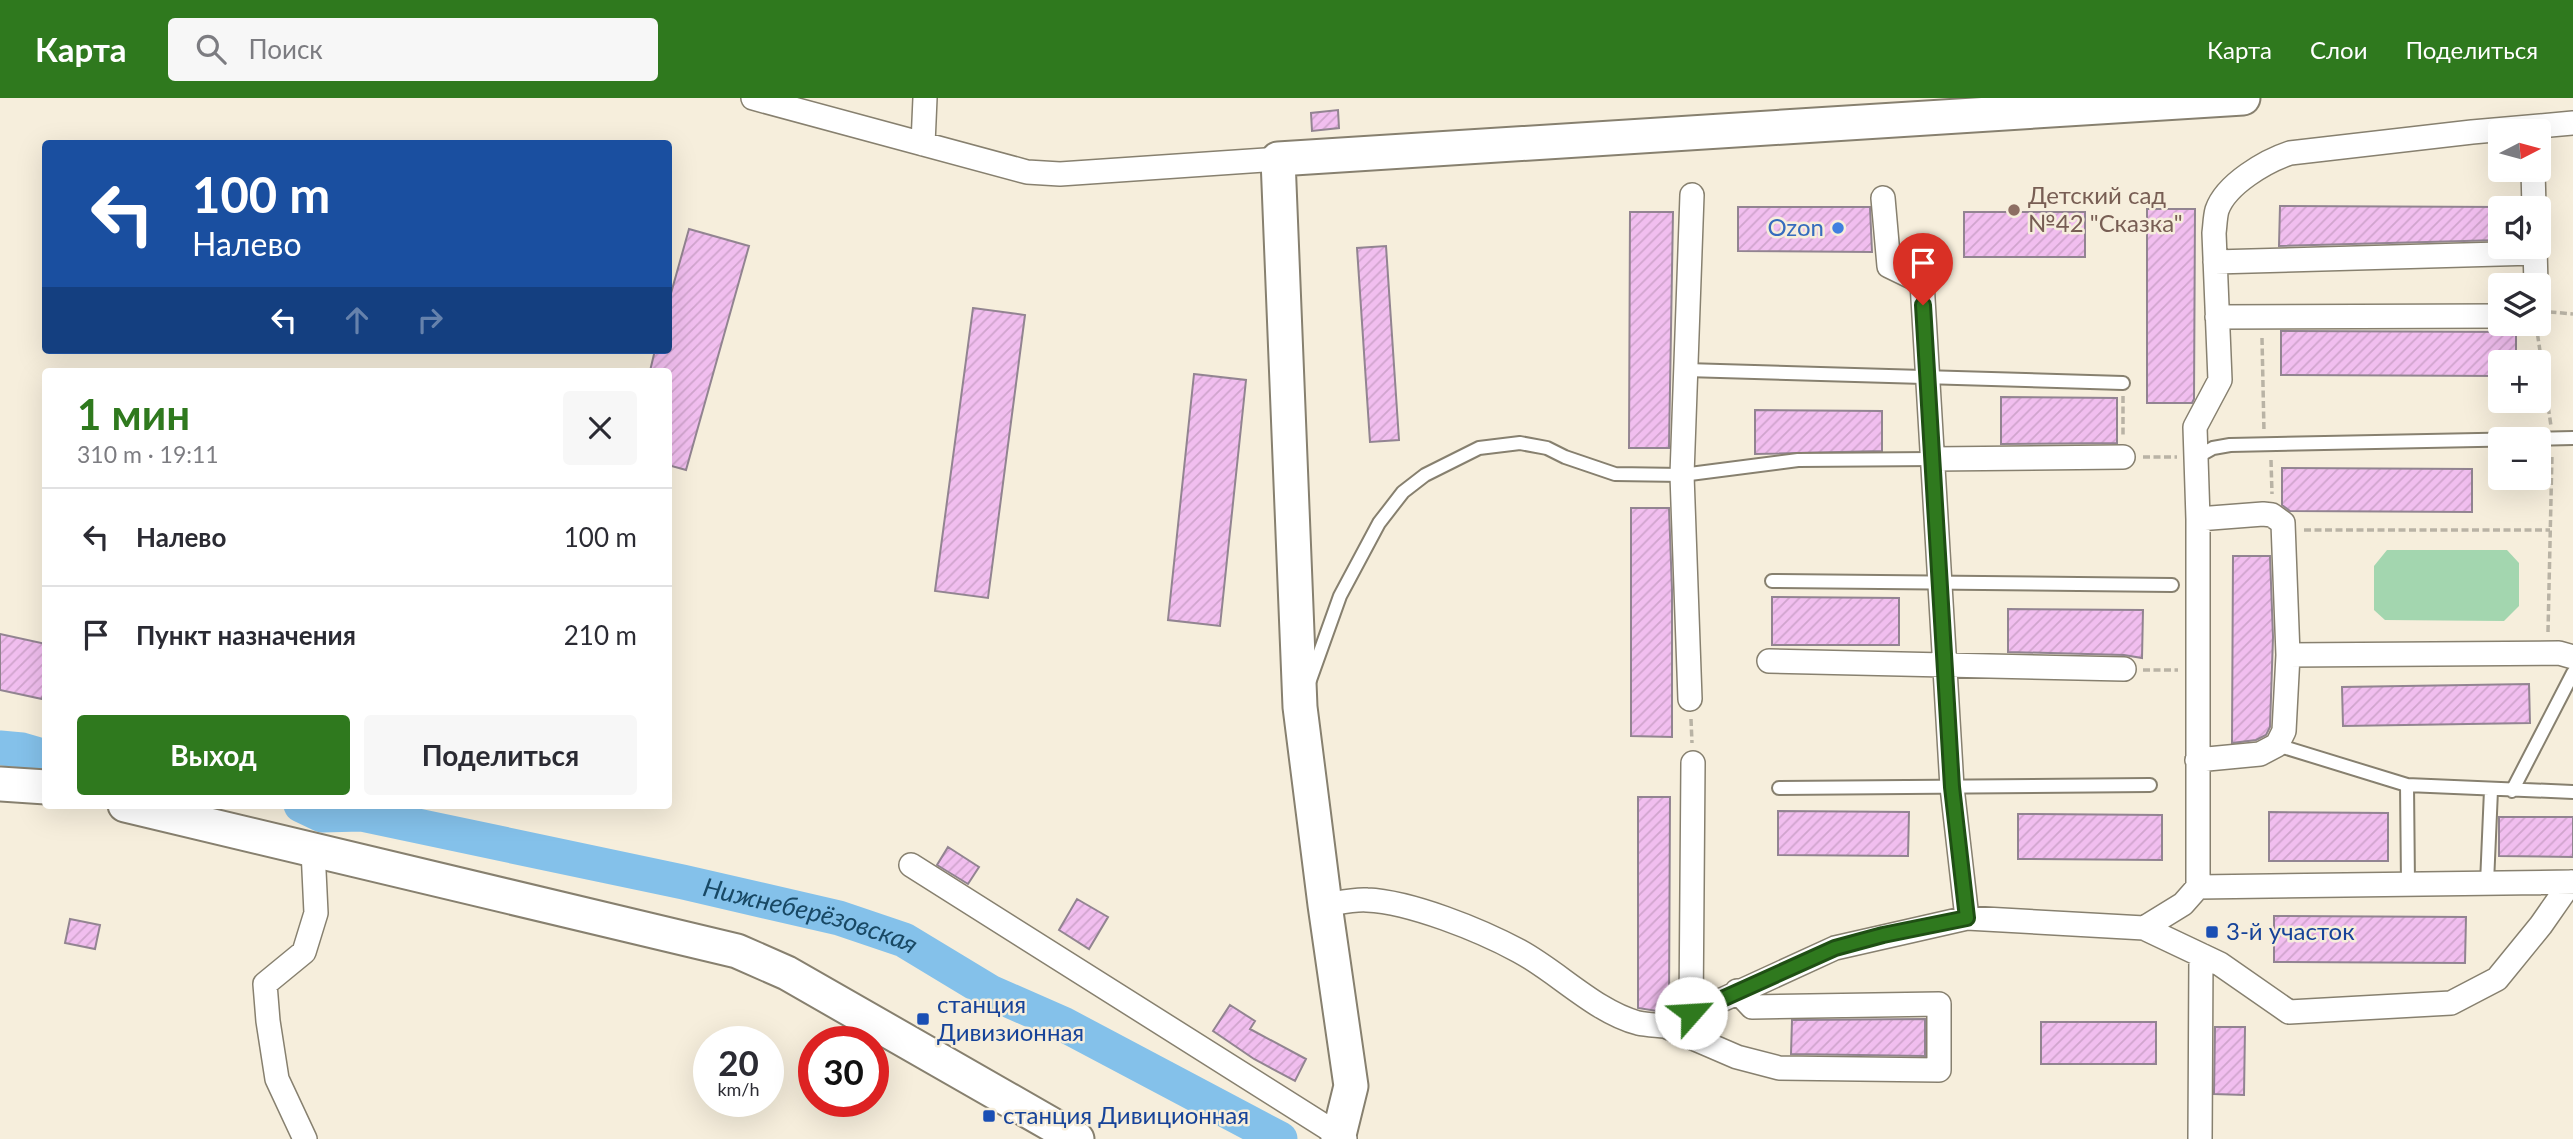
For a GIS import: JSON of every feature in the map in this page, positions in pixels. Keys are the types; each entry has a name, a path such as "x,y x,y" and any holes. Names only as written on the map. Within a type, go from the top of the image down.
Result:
{"street":[{"path":"753,98 1027,172 1060,174 2244,98"},
{"path":"923,144 925,98"},
{"path":"2552,126 2573,123"},
{"path":"2144,928 2183,904 2198,887 2198,519 2195,427 2220,380 2214,233 2217,210 2233,188 2252,172 2290,153 2488,133"},
{"path":"911,865 1341,1138 1351,1086 1300,706 1278,159"},
{"path":"1690,699 1682,475 1692,195"},
{"path":"1883,198 1889,266 1922,282 1952,787 1967,918"},
{"path":"2215,262 2488,252"},
{"path":"2217,317 2488,316"},
{"path":"1933,459 2123,457"},
{"path":"2197,760 2260,754 2277,745 2284,731 2288,655 2278,522 2198,519"},
{"path":"2288,655 2547,653 2573,657"},
{"path":"1769,661 2124,669"},
{"path":"1691,1013 1693,763"},
{"path":"0,784 42,788"},
{"path":"142,809 737,951 787,973 1010,1098 1077,1139"},
{"path":"305,1139 277,1079 265,984 304,952 316,913 313,850"},
{"path":"2198,887 2572,882"},
{"path":"1665,1026 1737,991 1844,945 1967,918 2144,928 2220,964 2289,1013 2451,1003 2497,979 2572,882"},
{"path":"1325,905 1367,900 1415,909 1520,951 1619,1015 1640,1024 1665,1026 1737,1057 1779,1068 1939,1070 1938,1004 1752,1007 1737,991"},
{"path":"2200,1139 2201,955"}],"lane":[{"path":"1686,370 2123,383"},
{"path":"2197,457 2213,448 2267,444 2573,438"},
{"path":"1300,706 1340,596 1379,523 1403,492 1424,475 1479,448 1520,443 1547,448 1615,474 1682,475 1798,460 1933,459"},
{"path":"1772,581 2172,585"},
{"path":"2512,791 2573,673"},
{"path":"2277,745 2407,785 2573,792"},
{"path":"1779,788 2150,785"},
{"path":"2407,785 2408,884"},
{"path":"2487,883 2491,790"}],"path":[{"path":"2551,312 2573,314"},
{"path":"2262,317 2267,444 2278,522 2550,530"},
{"path":"2538,336 2553,438 2547,653"},
{"path":"2123,383 2123,457 2197,457"},
{"path":"2124,669 2197,671"},
{"path":"1690,699 1693,763"}],"green space":[{"path":"2387,550 2507,550 2519,563 2519,606 2504,621 2385,620 2374,610 2374,566"}],"building":[{"path":"1338,110 1339,128 1312,131 1311,113"},
{"path":"2280,206 2488,207 2488,240 2279,246"},
{"path":"1738,207 1870,207 1872,252 1738,251"},
{"path":"2147,209 2195,209 2192,403 2147,403"},
{"path":"1630,212 1673,212 1669,448 1629,448"},
{"path":"1964,212 2085,212 2085,257 1964,257"},
{"path":"689,229 749,246 686,470 672,466 672,368 651,368 654,354 672,354 672,290"},
{"path":"1386,246 1399,440 1370,442 1357,248"},
{"path":"973,308 1025,315 988,598 935,591"},
{"path":"2281,331 2488,332 2488,336 2516,336 2516,350 2488,350 2488,376 2281,375"},
{"path":"1194,374 1246,380 1220,626 1168,620"},
{"path":"2001,397 2117,398 2117,443 2001,444"},
{"path":"1755,410 1882,411 1882,451 1755,454"},
{"path":"2282,468 2472,469 2472,512 2290,511 2282,505"},
{"path":"1631,508 1669,508 1672,737 1631,736"},
{"path":"2233,556 2270,556 2273,637 2270,727 2266,735 2256,740 2232,743"},
{"path":"1772,597 1899,598 1899,645 1772,645"},
{"path":"2008,609 2143,610 2142,658 2124,655 2008,652"},
{"path":"0,634 42,643 42,699 0,690"},
{"path":"2529,684 2530,723 2343,726 2342,687"},
{"path":"1638,797 1670,797 1669,1009 1663,1012 1638,1008"},
{"path":"1778,811 1909,812 1908,856 1778,855"},
{"path":"2269,812 2388,813 2388,861 2269,861"},
{"path":"2018,814 2162,815 2162,860 2018,859"},
{"path":"2499,817 2573,817 2573,857 2499,856"},
{"path":"948,847 979,867 968,884 937,865"},
{"path":"1077,899 1108,917 1089,949 1059,930"},
{"path":"2274,916 2466,917 2465,963 2274,962"},
{"path":"70,919 100,925 95,949 65,943"},
{"path":"1230,1005 1255,1021 1250,1029 1306,1059 1295,1081 1254,1059 1213,1031"},
{"path":"1925,1019 1925,1056 1791,1054 1792,1020"},
{"path":"2041,1022 2156,1022 2156,1064 2041,1064"},
{"path":"2215,1027 2245,1027 2244,1095 2214,1094"}],"waterway":[{"name":"Нижнеберёзовская","path":"0,748 42,756"},
{"name":"Нижнеберёзовская","path":"309,809 322,815 361,814 683,882 839,918 904,940 990,992 1063,1024 1280,1139"}],"place":[{"name":"Детский сад №42 \"Сказка\"","path":"2014,210"},
{"name":"Ozon","path":"1838,228"},
{"name":"3-й участок","path":"2212,932"},
{"name":"станция Дивизионная","path":"923,1019"},
{"name":"станция Дивиционная","path":"989,1116"}],"route":[{"path":"1691,1013 1835,948 1967,918 1952,787 1923,305"}]}
